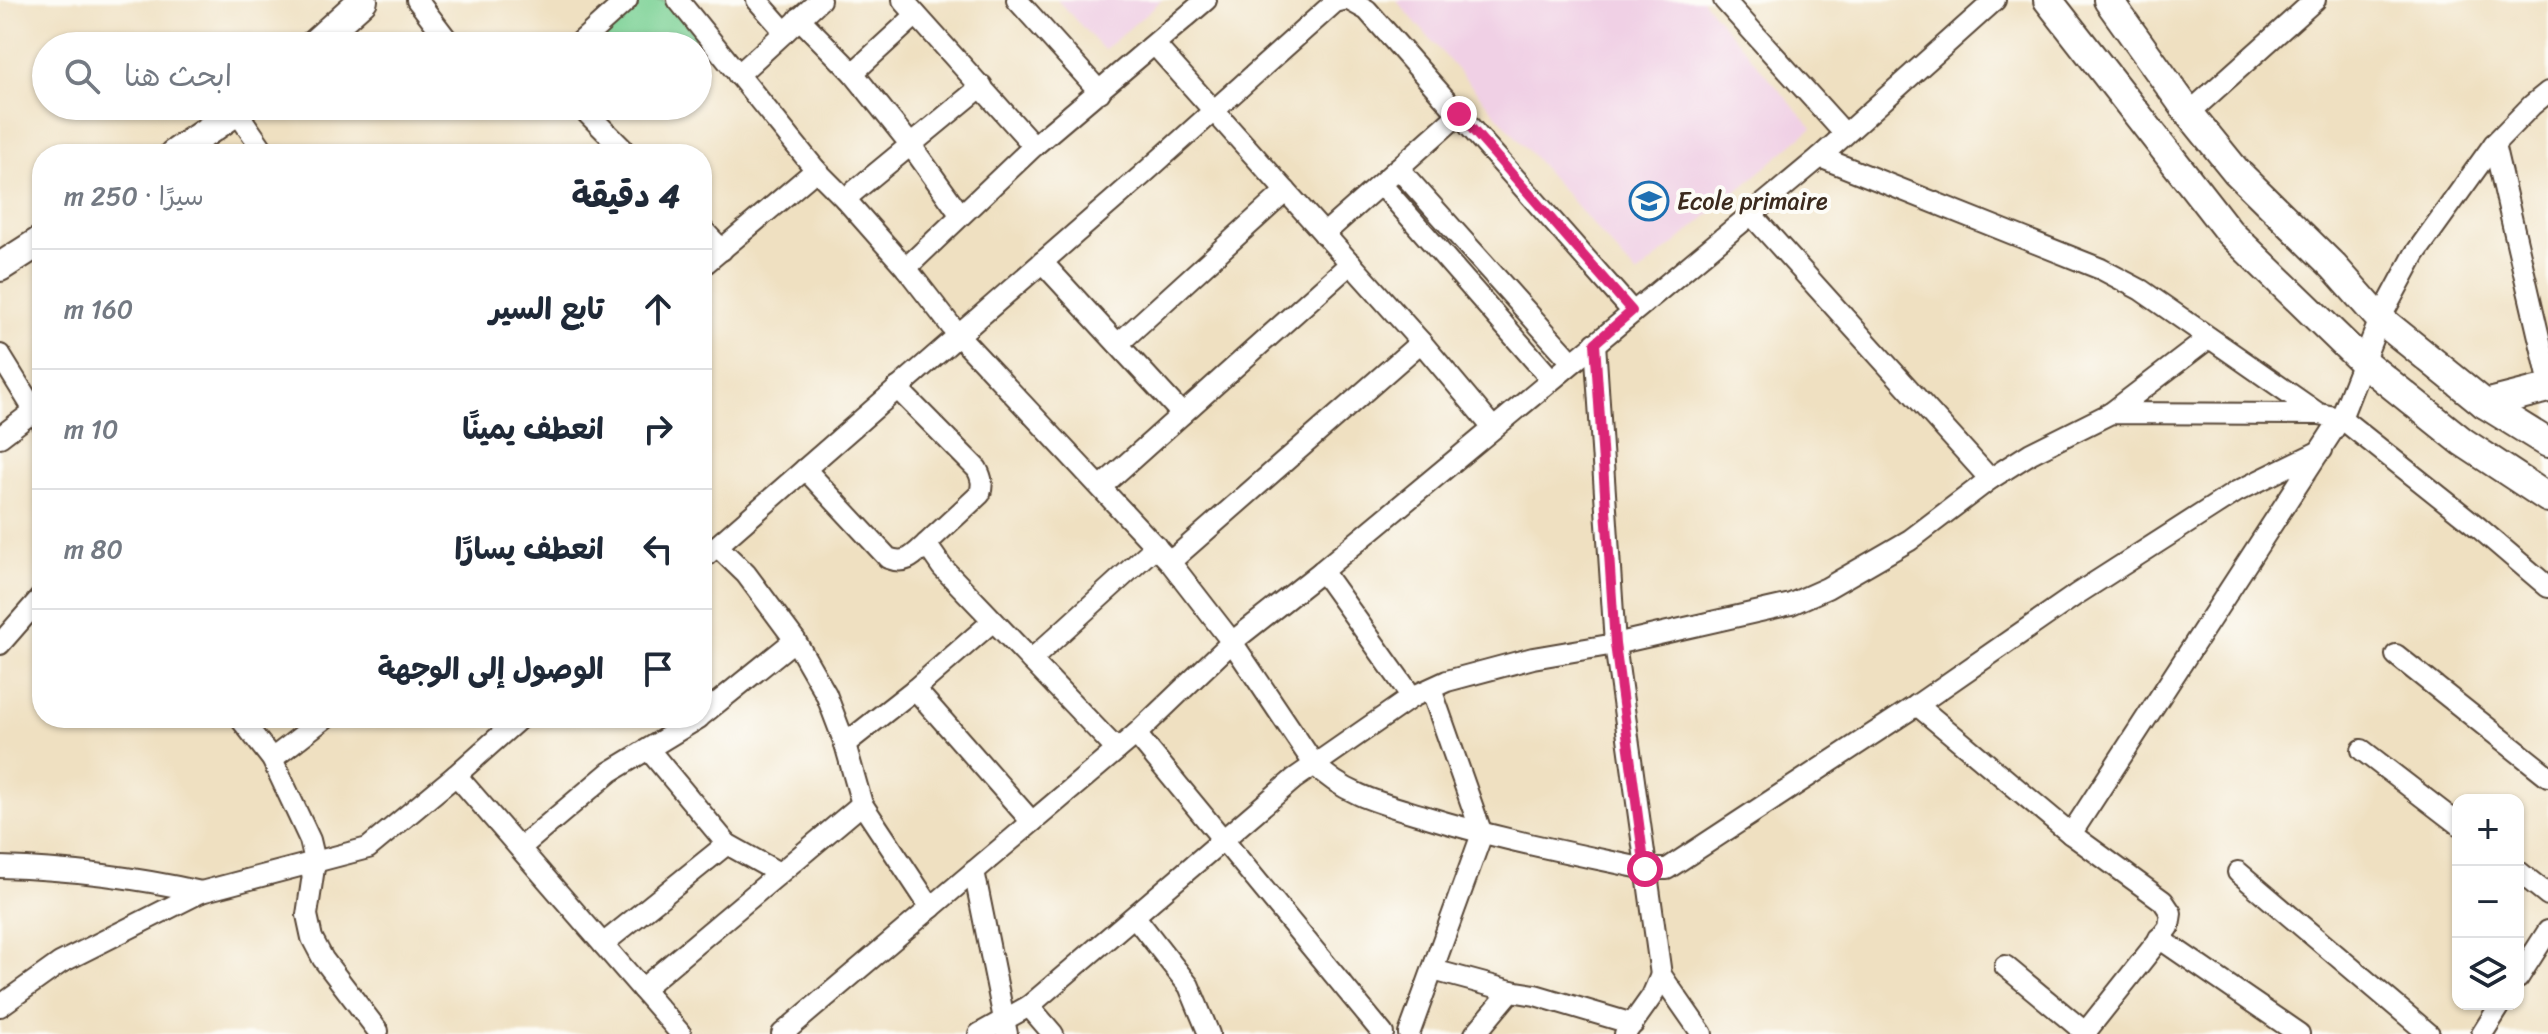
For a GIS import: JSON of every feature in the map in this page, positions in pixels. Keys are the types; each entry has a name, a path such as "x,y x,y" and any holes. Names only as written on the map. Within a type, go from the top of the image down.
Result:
{"main road":[{"path":"328,32 363,0"},
{"path":"2048,0 2229,232 2362,361 2463,442 2548,498"},
{"path":"2108,0 2189,113 2236,171 2334,267 2380,319 2485,404 2548,443"},
{"path":"189,144 224,120"},
{"path":"0,267 32,246"},
{"path":"2485,404 2548,388"}],"street":[{"path":"417,0 441,32"},
{"path":"592,32 627,0"},
{"path":"678,0 704,32"},
{"path":"757,0 853,73 910,144 960,214"},
{"path":"738,75 820,0"},
{"path":"1017,0 1100,92"},
{"path":"906,268 1034,146 1206,0"},
{"path":"712,549 1215,111 1335,2 1346,0 1367,10 1632,311"},
{"path":"1724,0 1844,133"},
{"path":"782,1034 1136,734 1232,642 1322,571 1820,157 1995,0"},
{"path":"2189,113 2315,0"},
{"path":"853,73 910,7 1034,146"},
{"path":"712,42 816,170 906,268 958,335 1170,562 1232,642 1314,764 1330,780 1354,793 1482,834 1645,869 1667,869 1917,705 2077,594 2236,492 2322,450"},
{"path":"1155,45 1421,342 1493,428"},
{"path":"845,199 982,86"},
{"path":"2071,834 2341,418 2380,319 2415,254 2494,144 2548,92"},
{"path":"1324,234 1459,114"},
{"path":"246,120 260,144"},
{"path":"594,120 618,144"},
{"path":"2494,144 2548,376"},
{"path":"1820,157 2101,269 2141,290 2319,414"},
{"path":"1398,168 1572,362"},
{"path":"712,258 816,170"},
{"path":"1381,184 1551,379"},
{"path":"1118,344 1286,191"},
{"path":"1750,213 1990,479"},
{"path":"712,240 722,250"},
{"path":"1042,262 1182,414"},
{"path":"1102,486 1351,263"},
{"path":"979,1034 1005,1027 1314,764 1421,693 1447,681 1533,658 1615,644 1791,604 1827,588 1910,540 1990,479 2031,453 2111,413 2209,338"},
{"path":"1170,562 1421,342"},
{"path":"1595,343 1615,644 1661,975 1702,1034"},
{"path":"0,355 32,407"},
{"path":"805,469 888,558 898,562 907,560 926,544 980,494 981,476 897,388"},
{"path":"2111,413 2319,414 2341,418 2548,587"},
{"path":"0,437 32,420"},
{"path":"926,544 942,567 1117,750"},
{"path":"1031,660 1156,546"},
{"path":"712,554 746,574 795,640 826,694 845,744 862,804 931,908"},
{"path":"1322,571 1421,693 1482,834 1409,1034"},
{"path":"0,644 32,607"},
{"path":"845,744 915,689 993,621"},
{"path":"712,706 795,640"},
{"path":"2396,655 2548,776"},
{"path":"915,689 1032,822"},
{"path":"1917,705 2071,834 2168,907 2172,920 2085,1034 2005,966"},
{"path":"248,728 272,759 310,840 315,861 307,915 312,938 323,959 377,1033"},
{"path":"272,759 312,728"},
{"path":"0,1006 60,963 201,892 368,848 509,728"},
{"path":"520,848 610,772 682,728"},
{"path":"1136,734 1383,1034"},
{"path":"649,750 727,844 779,873"},
{"path":"2362,750 2452,819"},
{"path":"456,775 681,1034"},
{"path":"642,989 862,804"},
{"path":"603,944 727,844"},
{"path":"0,867 46,868 147,880 201,892"},
{"path":"974,871 1005,1027"},
{"path":"2238,872 2429,1034"},
{"path":"2524,876 2548,895"},
{"path":"1135,917 1189,986 1209,1034"},
{"path":"2524,969 2548,931"},
{"path":"2159,938 2299,1034"},
{"path":"1433,970 1535,995 1629,1029 1652,996 1661,975"},
{"path":"1475,1034 1511,991"},
{"path":"1029,1006 1053,1034"},
{"path":"2482,1034 2497,1010"}],"shaded area":[{"path":"1057,0 1162,0 1104,50"},
{"name":"Ecole primaire","path":"1396,0 1702,0 1812,128 1637,275"}],"green space":[{"path":"639,0 664,0 694,32 601,32"}],"place":[{"name":"Ecole primaire","path":"1649,201"}],"route":[{"path":"1459,114 1632,311 1595,343 1615,644 1645,869"}]}
